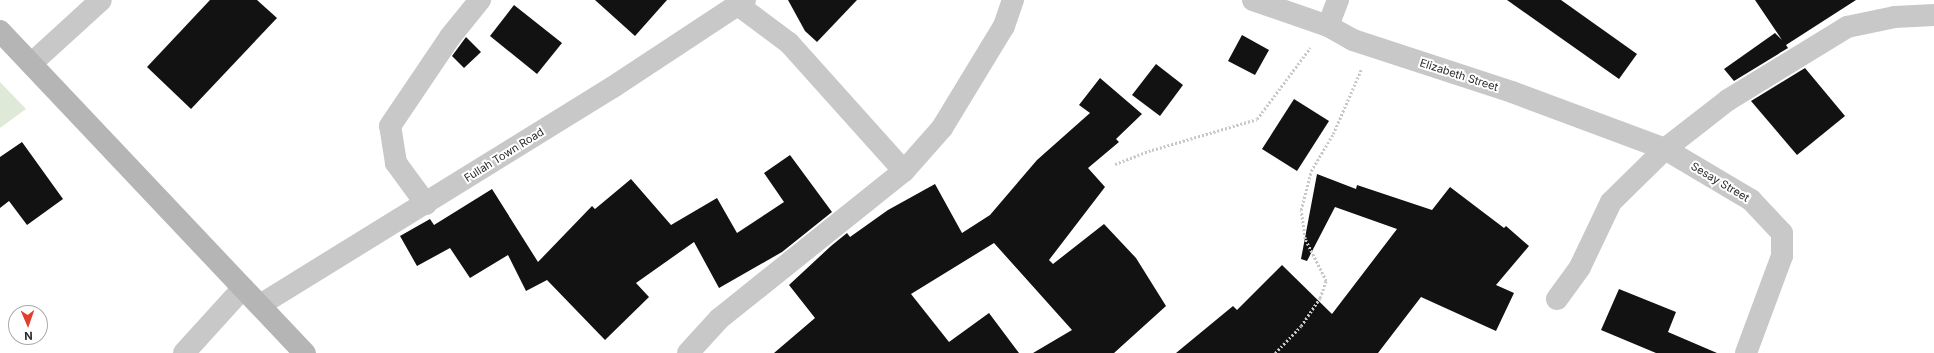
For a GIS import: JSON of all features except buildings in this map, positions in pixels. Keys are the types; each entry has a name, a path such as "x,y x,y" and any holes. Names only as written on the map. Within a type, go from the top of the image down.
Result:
{"street":[{"path":"32,63 101,0"},
{"path":"426,204 396,163 390,126 450,37 480,0"},
{"path":"688,353 719,319 904,171 942,128 1004,26 1013,0"},
{"name":"Elizabeth Street","path":"1253,0 1328,26 1371,46 1512,92 1665,149"},
{"path":"1328,26 1338,0"},
{"path":"741,2 789,43 904,171"},
{"name":"Fullah Town Road","path":"260,305 426,204 613,87 741,2"},
{"path":"1557,299 1580,267 1611,202 1665,149 1728,100 1847,26 1896,17 1934,14"},
{"path":"0,31 32,63 305,353"},
{"name":"Sesay Street","path":"1665,149 1751,200 1782,233 1782,256 1746,353"},
{"path":"184,353 243,288"}],"path":[{"path":"1115,164 1152,150 1257,119 1283,81 1328,26"},
{"path":"1275,353 1301,326 1320,298 1326,281 1305,239 1302,210 1311,171 1333,134 1371,46"}],"green space":[{"path":"0,82 26,109 0,128"}]}
